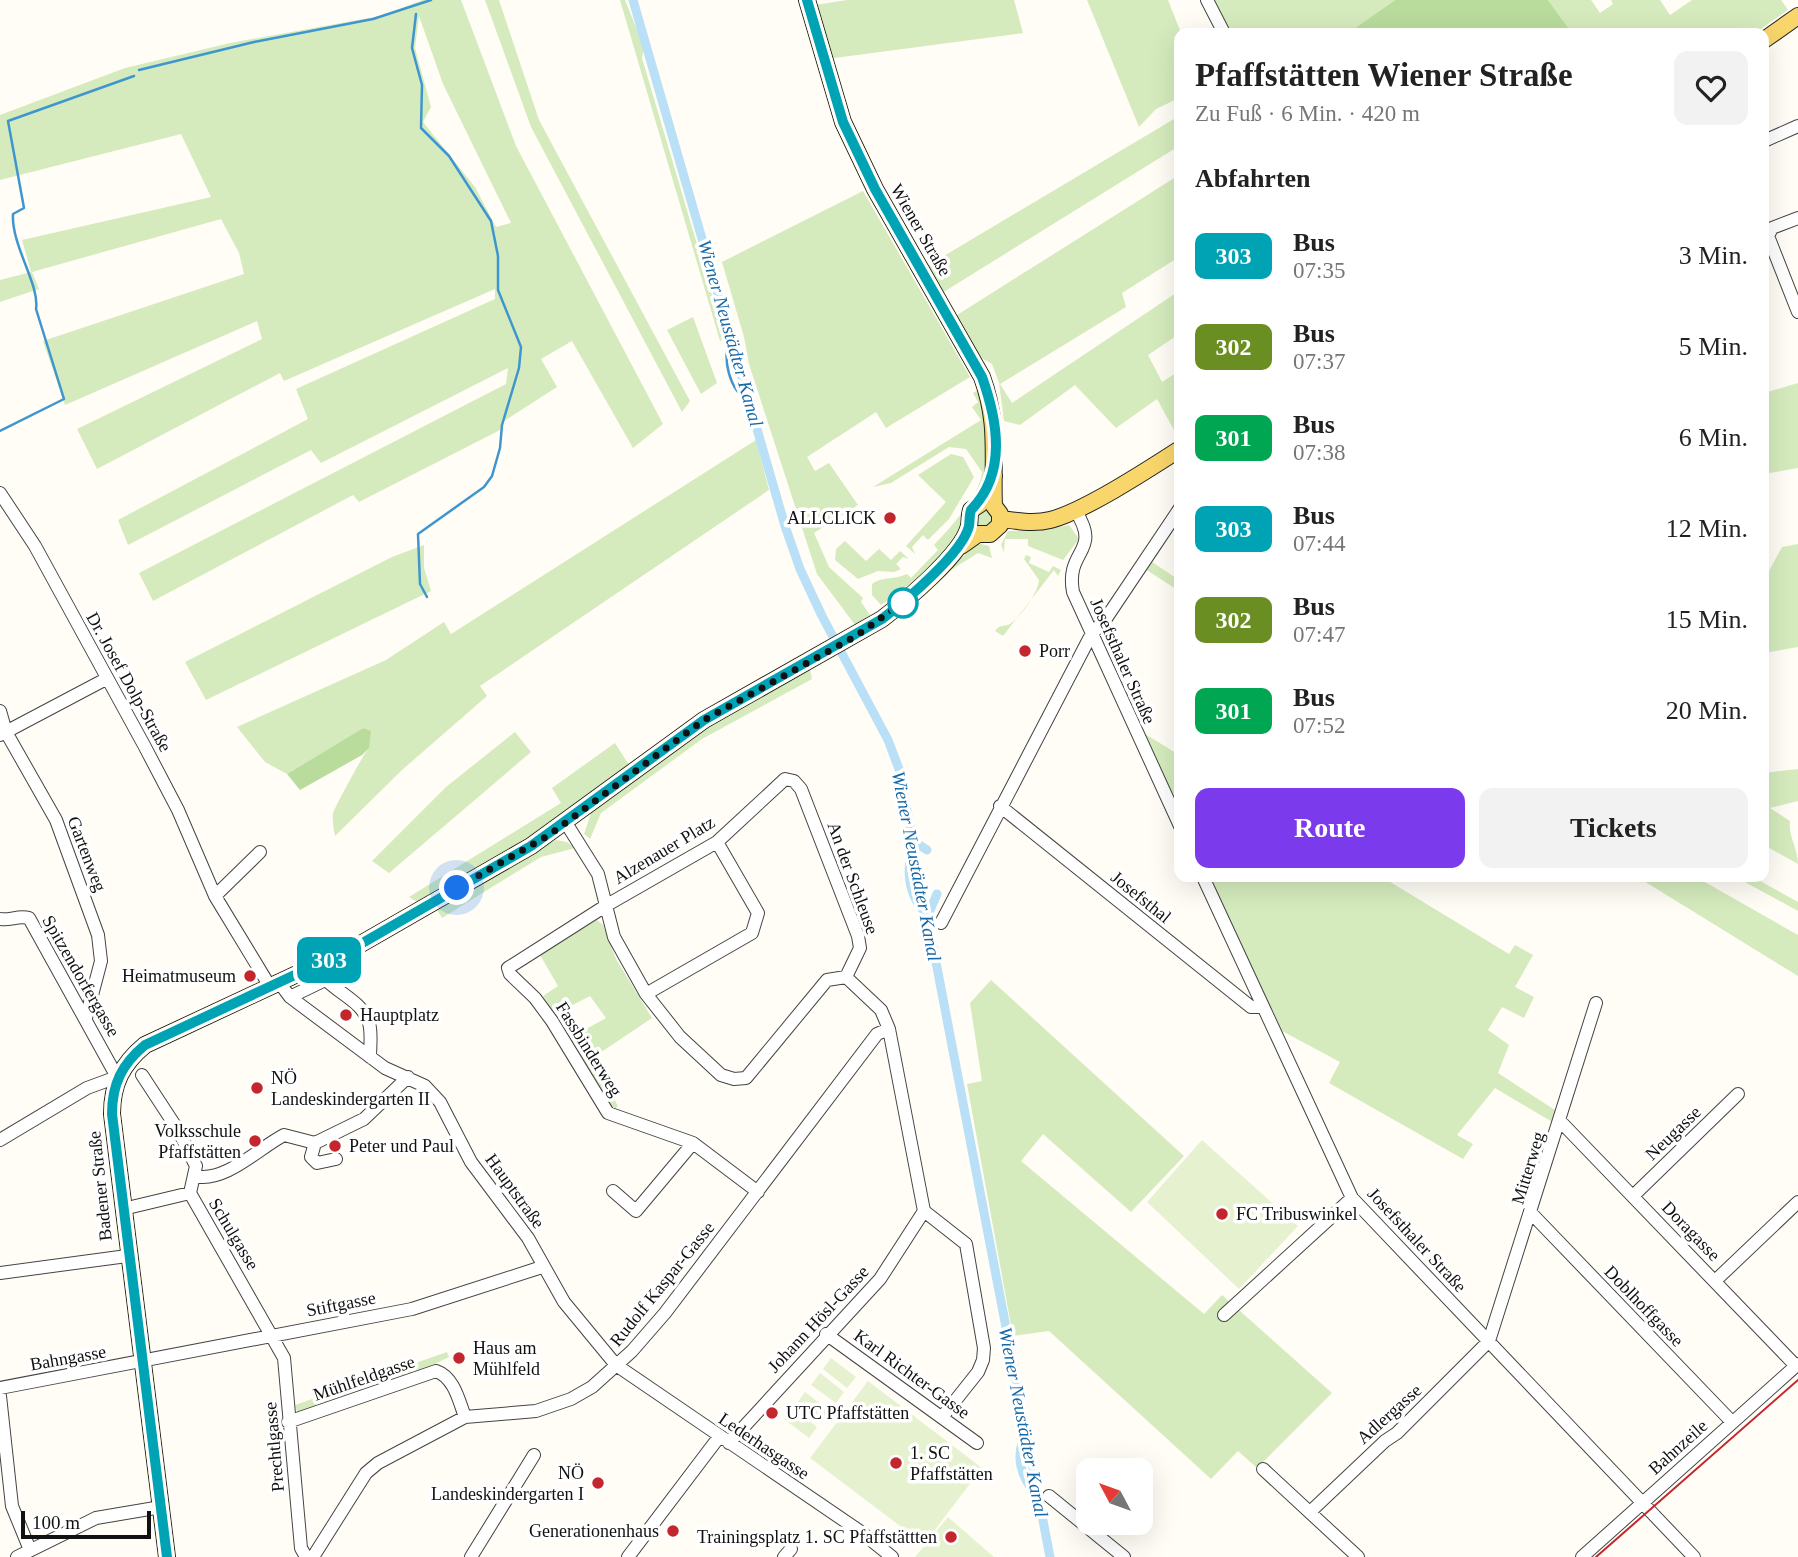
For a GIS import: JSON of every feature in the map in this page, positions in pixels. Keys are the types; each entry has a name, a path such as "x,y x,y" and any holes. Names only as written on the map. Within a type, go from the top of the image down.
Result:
{"main road":[{"name":"Wiener Straße","path":"807,0 843,122 875,189 982,377 992,404 996,430 991,509 996,531 990,534 974,530"},
{"path":"1769,36 1798,16"},
{"path":"991,509 1026,522 1050,520 1075,510 1174,455"},
{"name":"Wiener Straße","path":"974,530 969,515 991,509"},
{"name":"Wiener Straße","path":"320,973 566,823 693,727 739,698 846,641 906,600 974,530"},
{"path":"117,1077 125,1063 145,1045 274,983 320,973"},
{"name":"Badener Straße","path":"117,1077 112,1114 127,1256 167,1557"}],"street":[{"path":"1206,0 1221,28"},
{"path":"1769,139 1798,126"},
{"path":"1769,234 1772,228 1798,218"},
{"path":"1769,239 1798,312"},
{"name":"Dr. Josef Dolp-Straße","path":"0,493 35,546 165,784 215,896 274,983"},
{"name":"Josefsthaler Straße","path":"1075,510 1086,527 1088,536 1072,569 1073,592 1174,813"},
{"path":"941,923 1091,635 1174,517"},
{"path":"3,734 106,679"},
{"name":"Gartenweg","path":"0,711 3,734 56,820 98,935 101,961 86,1018"},
{"name":"Alzenauer Platz","path":"508,968 607,905 717,842 785,779 794,781 801,789"},
{"name":"An der Schleuse","path":"801,789 859,936 860,948 846,977"},
{"name":"Josefsthal","path":"1000,806 1251,1007 1263,1007"},
{"path":"566,823 598,874 614,937 646,995 680,1037 722,1075 734,1079 747,1078 827,980 846,977 881,1010 889,1029 924,1211 966,1244 984,1348 978,1372 943,1416"},
{"path":"646,995 752,933 757,923 758,914 717,842"},
{"path":"215,896 260,852"},
{"name":"Josefsthaler Straße","path":"1205,882 1352,1198 1643,1502 1687,1555"},
{"name":"Spitzendorfergasse","path":"0,919 7,920 19,915 29,918 117,1077"},
{"name":"Fassbinderweg","path":"508,968 510,974 536,998 552,1021 608,1114 693,1143 758,1192"},
{"path":"290,997 320,973 364,1011 370,1024 370,1057"},
{"path":"274,983 370,1057"},
{"path":"76,1001 91,994"},
{"name":"Mitterweg","path":"1489,1341 1532,1214 1596,1003"},
{"name":"Rudolf Kaspar-Gasse","path":"313,1557 366,1474 378,1463 465,1417 536,1411 571,1399 592,1387 616,1366 664,1313 877,1034 889,1029"},
{"name":"Hauptstraße","path":"370,1057 425,1086 440,1102 471,1162 528,1238 564,1302 616,1366"},
{"path":"142,1075 178,1130 196,1166 195,1176 205,1178 229,1168 284,1135 315,1143 364,1119 408,1077"},
{"path":"0,1140 87,1088 117,1077"},
{"name":"Neugasse","path":"1633,1196 1738,1094"},
{"name":"Doragasse","path":"1560,1121 1797,1365"},
{"path":"315,1143 311,1157 317,1163 336,1159"},
{"path":"614,1191 636,1211 693,1143"},
{"name":"Schulgasse","path":"195,1176 190,1193 273,1335"},
{"path":"123,1209 190,1193"},
{"path":"1224,1315 1352,1198"},
{"path":"1715,1281 1798,1202"},
{"name":"Johann Hösl-Gasse","path":"628,1557 724,1440 880,1279 924,1211"},
{"name":"Doblhoffgasse","path":"1532,1214 1732,1422"},
{"path":"0,1273 127,1256"},
{"name":"Stiftgasse","path":"142,1362 412,1309 542,1267"},
{"name":"Karl Richter-Gasse","path":"826,1334 977,1443"},
{"name":"Prechtlgasse","path":"273,1335 284,1358 301,1548 306,1557"},
{"name":"Adlergasse","path":"1310,1512 1396,1433 1489,1341"},
{"name":"Bahngasse","path":"0,1388 142,1362"},
{"name":"Bahnzeile","path":"1582,1557 1797,1365"},
{"name":"Lederhasgasse","path":"616,1366 861,1532 892,1557"},
{"name":"Mühlfeldgasse","path":"288,1422 436,1371 445,1374 450,1380 465,1417"},
{"path":"0,1396 12,1506 30,1550"},
{"path":"471,1557 534,1455"},
{"path":"1263,1469 1358,1557"},
{"path":"1049,1496 1124,1557"},
{"path":"17,1557 96,1518 161,1507"}],"green space":[{"path":"423,0 461,0 516,146 663,424 633,448 572,341 541,359 557,387 504,421 502,429 359,502 353,495 153,601 139,573 506,384 508,368 321,463 311,450 128,545 118,520 308,419 296,389 495,299 495,289 284,381 280,373 97,469 77,429 262,339 257,321 65,405 43,341 244,274 239,253 221,219 32,272 39,289 0,302 0,280 31,272 22,240 211,197 181,134 0,180 0,115 125,68 230,43 380,16","holes":["419,16 443,84 511,223 496,227 475,187 423,122 431,107 415,48"]},
{"path":"485,0 499,0 539,120 690,401 682,412 531,127"},
{"path":"620,0 625,0 644,47 642,58 725,339 720,341"},
{"path":"847,0 1014,0 1023,33 827,59 815,5"},
{"path":"1087,0 1168,0 1179,28 1174,28 1174,100 1156,109 1139,127"},
{"path":"1212,0 1395,0 1355,28 1226,28"},
{"path":"1395,0 1548,0 1568,28 1355,28"},
{"path":"1548,0 1591,0 1600,13 1613,4 1611,0 1660,0 1670,15 1692,0 1781,0 1788,10 1762,28 1568,28"},
{"path":"1174,119 1174,149 942,293 927,266"},
{"path":"1174,178 1174,260 1122,293 1126,307 1000,384 1012,403 1174,294 1174,337 1148,355 1162,382 1174,374 1174,430 1157,399 1116,428 1075,385 1020,425 1004,421 999,383 992,364 976,355 954,317"},
{"path":"863,191 970,377 886,428 876,412 807,457 815,471 829,463 858,505 814,533 829,567 863,598 861,602 870,615 855,625 817,574 749,364 722,262"},
{"path":"693,317 717,383 701,394 667,330"},
{"path":"1798,383 1798,468 1769,473 1769,392"},
{"path":"978,390 981,392 989,420 986,480 957,539 929,570 881,605 872,595 872,584 907,574 911,578 938,550 934,545 970,501 982,472 966,449 949,447 891,483 873,487 981,420 972,407 978,402 973,393"},
{"path":"756,440 769,490 480,686 487,696 402,770 335,836 333,813 369,748 363,728 287,774 265,762 237,727 386,660 444,622 451,634"},
{"path":"951,454 963,457 974,477 949,519 928,540 923,535 912,547 915,554 906,546 946,502 918,475"},
{"path":"985,509 992,512 995,519 992,526 985,529 978,526 975,519 978,512"},
{"path":"1069,525 1079,539 1063,560 1028,546 1028,539 1005,539 1004,552 1001,545 1008,531 1038,531"},
{"path":"845,541 866,561 879,549 891,560 900,551 909,559 903,557 896,564 901,569 894,572 878,571 858,579 835,560 836,549"},
{"path":"977,543 989,546 992,558 978,553 943,575"},
{"path":"1798,544 1798,647 1769,652 1769,571 1782,547"},
{"path":"424,545 424,568 431,591 206,700 185,662 392,557"},
{"path":"1026,555 1031,557 1029,563 1049,572 1053,566 1061,570 1058,576 1054,570 1031,599 1039,580 1024,559"},
{"path":"1149,560 1174,577 1174,588 1142,567"},
{"path":"1017,618 1003,636 995,631 1000,626 1010,624"},
{"path":"810,669 812,679 702,739 601,813 590,839 584,834 591,813 675,748 721,717"},
{"path":"363,728 371,731 369,748 362,755 300,790 287,774"},
{"path":"515,732 531,752 389,873 372,861 446,787"},
{"path":"1142,732 1174,752 1174,804"},
{"path":"615,743 629,765 533,836 420,904 409,897 561,803 552,788"},
{"path":"1798,769 1798,801 1770,808 1790,821 1798,864 1769,848 1769,772"},
{"path":"556,840 567,842 575,848 541,857 442,918 436,908 504,867"},
{"path":"1211,882 1390,882 1509,954 1515,945 1533,955 1515,987 1534,997 1524,1018 1502,1007 1488,1030 1509,1045 1498,1073 1558,1112 1554,1123 1495,1088 1457,1135 1473,1144 1463,1159 1329,1083 1340,1062 1282,1031"},
{"path":"1645,882 1705,882 1798,935 1798,976"},
{"path":"1745,882 1762,882 1798,902 1798,911"},
{"path":"597,920 603,925 616,959 652,1018 591,1059 618,1106 611,1112 570,1038 606,1018 590,996 555,1014 543,996 558,986 540,955"},
{"path":"991,980 1184,1156 1131,1212 1043,1134 1021,1161 1204,1314 1222,1295 1332,1393 1257,1468 1238,1451 1211,1479 1049,1331 1013,1336 967,1084 982,1081 970,1003"},
{"name":"FC Tribuswinkel","path":"1202,1140 1298,1226 1239,1289 1147,1202"},
{"path":"447,1352 449,1357 419,1372 298,1415 295,1405"},
{"path":"831,1358 856,1377 847,1388 823,1369"},
{"path":"820,1373 844,1392 836,1403 811,1385"},
{"name":"1. SC Pfaffstätten","path":"868,1381 982,1468 924,1544 810,1458"},
{"path":"805,1392 830,1411 821,1422 797,1403"},
{"path":"793,1408 817,1427 809,1438 784,1419"},
{"name":"Trainingsplatz 1. SC Pfaffstättten","path":"948,1517 994,1557 915,1557"}],"waterway":[{"path":"139,70 254,42 373,19 431,0"},
{"name":"Wiener Neustädter Kanal","path":"633,0 785,526 800,569 822,616 888,740 899,769 1050,1557"},
{"path":"416,14 412,48 422,85 421,128 449,156 491,221 498,256 498,290 521,347 519,368 502,425 500,448 492,476 484,487 418,534 420,584 427,597"},
{"path":"0,431 64,399 36,309 34,288 16,239 13,214 24,208 8,121 134,76"},
{"path":"730,335 727,354 729,373 736,390 750,403"},
{"path":"927,850 915,842 909,871 912,890 928,915 937,894"},
{"path":"1027,1432 1021,1449 1021,1466 1027,1482 1038,1495"}],"tram line":[{"path":"1596,1557 1798,1380"}],"bus line":[{"name":"303","path":"167,1557 126,1246 112,1114 112,1098 117,1077 125,1063 145,1045 359,945 531,846 575,817 670,742 704,720 882,619 906,600 952,553 970,525 968,520 971,510 980,504 994,476 996,430 992,404 982,377 875,189 843,122 807,0"}],"place":[{"name":"ALLCLICK","path":"890,518"},
{"name":"Porr","path":"1025,651"},
{"name":"Heimatmuseum","path":"250,976"},
{"name":"Hauptplatz","path":"346,1015"},
{"name":"NÖ Landeskindergarten II","path":"257,1088"},
{"name":"Volksschule Pfaffstätten","path":"255,1141"},
{"name":"Peter und Paul","path":"335,1146"},
{"name":"FC Tribuswinkel","path":"1222,1214"},
{"name":"Haus am Mühlfeld","path":"459,1358"},
{"name":"UTC Pfaffstätten","path":"772,1413"},
{"name":"1. SC Pfaffstätten","path":"896,1463"},
{"name":"NÖ Landeskindergarten I","path":"598,1483"},
{"name":"Generationenhaus","path":"673,1531"},
{"name":"Trainingsplatz 1. SC Pfaffstättten","path":"951,1537"}],"route":[{"path":"457,888 549,835 670,742 704,720 739,698 856,636 906,600 903,603"}]}
